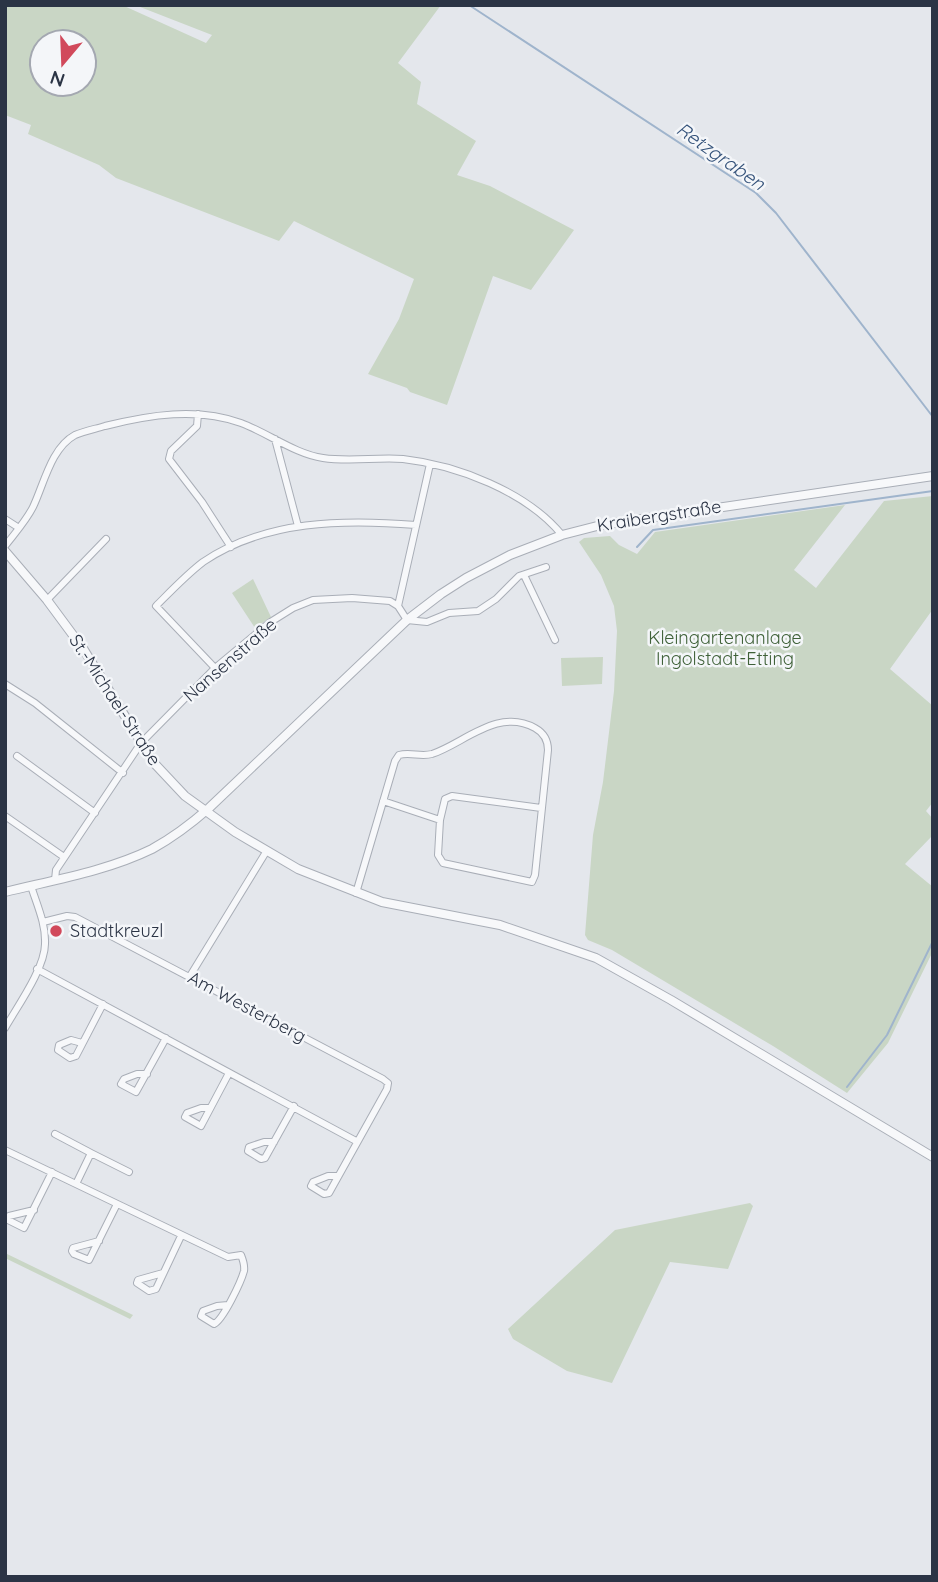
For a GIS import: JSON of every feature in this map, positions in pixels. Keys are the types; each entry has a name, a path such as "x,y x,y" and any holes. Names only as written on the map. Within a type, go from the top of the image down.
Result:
{"street":[{"path":"198,414 197,426 171,450 169,459 202,502 231,547"},
{"path":"5,546 32,509 66,440 125,421 162,415 198,414 240,422 321,458 401,459 458,470 489,483 549,519 562,535"},
{"path":"275,439 298,526"},
{"path":"430,464 398,606 407,620 419,623 449,613 478,611 496,599 509,584 546,567"},
{"name":"Kraibergstraße","path":"5,892 121,862 152,849 174,835 206,811 407,620 466,578 510,555 562,535 638,518 933,476"},
{"path":"5,519 19,528"},
{"path":"215,668 156,606 203,563 231,547 298,526 372,521 416,525"},
{"path":"47,600 106,539"},
{"name":"St.-Michael-Straße","path":"5,551 47,600 98,671 141,743 167,778 206,811 266,852 298,869 356,893 412,910 514,929 578,951 613,967 933,1157"},
{"path":"524,575 555,640"},
{"name":"Nansenstraße","path":"55,880 56,870 64,857 141,743 215,668 269,623 293,608 313,600 352,598 390,601 398,606"},
{"path":"5,684 35,703 123,773"},
{"path":"356,893 399,755 431,754 462,737 510,722 533,726 541,732 548,745 535,876 532,882 443,863 438,855 442,804 445,799 452,796 541,808"},
{"path":"17,756 95,813"},
{"path":"383,801 440,820"},
{"path":"5,816 64,857"},
{"path":"190,976 266,852"},
{"path":"5,1028 37,969 45,944 43,922 31,886"},
{"name":"Am Westerberg","path":"43,922 67,916 75,917 388,1083 356,1141"},
{"path":"37,969 356,1141 337,1176"},
{"path":"82,1043 103,1004"},
{"path":"147,1074 166,1038"},
{"path":"210,1108 229,1073"},
{"path":"274,1142 294,1106"},
{"path":"55,1134 129,1172"},
{"path":"5,1150 228,1257 241,1255 244,1270 228,1305"},
{"path":"76,1184 91,1153"},
{"path":"34,1210 52,1172"},
{"path":"99,1241 117,1204"},
{"path":"163,1273 181,1236"}],"green space":[{"path":"5,5 122,5 206,43 212,35 135,5 441,5 398,63 421,82 417,104 476,141 457,175 490,186 574,230 531,290 493,276 447,405 368,374 399,319 414,279 294,221 279,241 116,178 99,165 28,134 31,125 5,115"},
{"name":"Kleingartenanlage Ingolstadt-Etting","path":"933,496 933,609 890,669 933,706 933,802 926,811 933,819 933,835 905,864 933,887 933,951 888,1043 847,1093 612,950 588,940 585,935 593,835 603,782 614,691 617,631 614,606 601,575 579,542 584,538 610,536 619,545 637,554 655,532 845,505 794,570 816,588 884,501"},
{"path":"253,579 271,617 255,628 232,593"},
{"path":"603,657 602,684 562,686 561,658"},
{"path":"750,1203 753,1206 728,1269 670,1262 612,1383 567,1371 513,1339 508,1329 615,1230"},
{"path":"5,1253 133,1315 130,1319 5,1258"}],"waterway":[{"name":"Retzgraben","path":"469,5 756,193 776,213 933,417"},
{"path":"637,547 653,530 933,491"},
{"path":"847,1087 887,1035 933,941"}],"place":[{"name":"Stadtkreuzl","path":"56,931"}]}
